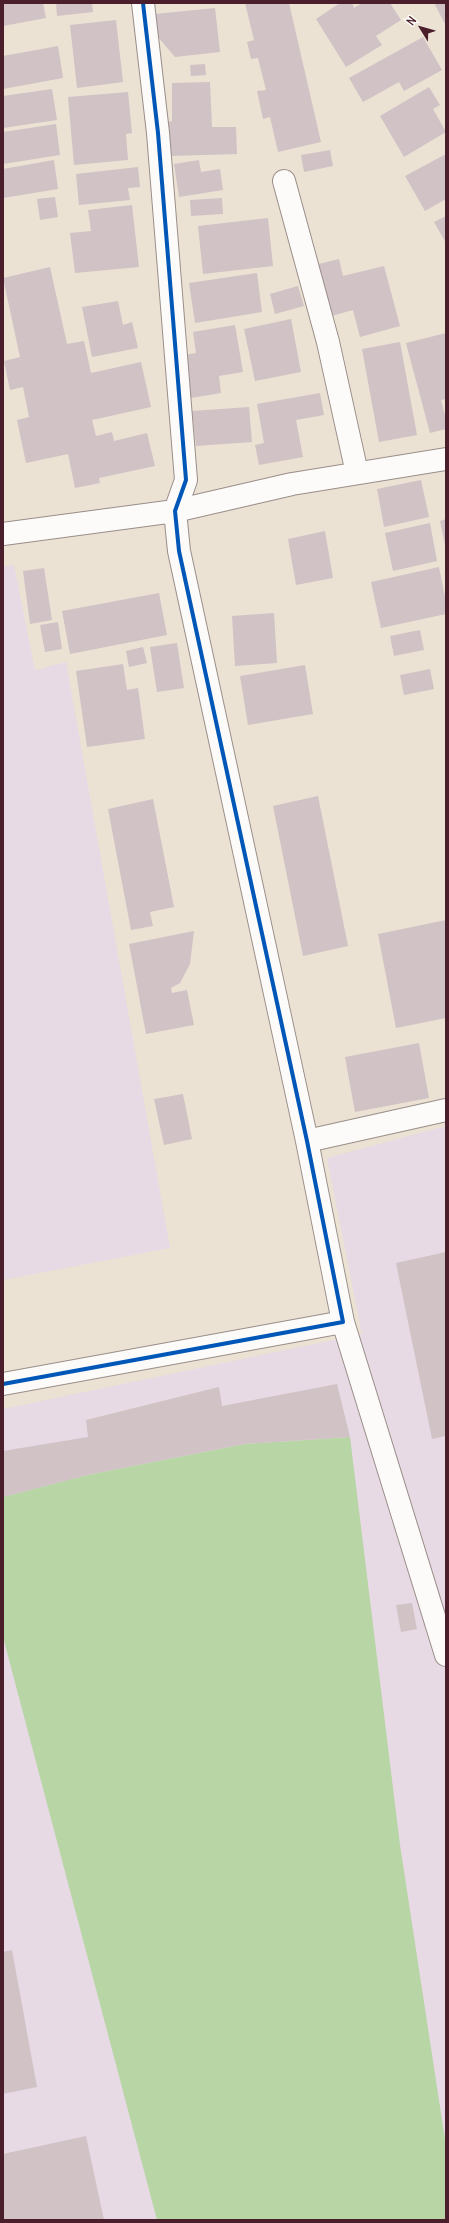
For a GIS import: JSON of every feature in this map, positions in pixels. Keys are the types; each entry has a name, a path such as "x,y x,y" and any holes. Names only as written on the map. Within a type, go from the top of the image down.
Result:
{"street":[{"path":"143,3 158,133 186,480 175,511 179,552 308,1141 343,1322 446,1655"},
{"path":"284,181 328,342 357,473"},
{"path":"4,529 175,511 292,484 446,459"},
{"path":"308,1141 446,1110"},
{"path":"3,1384 343,1322"}],"shaded area":[{"path":"14,565 35,670 66,662 170,1248 3,1280 3,567"},
{"path":"446,1126 446,2220 3,2220 3,1409 362,1334 327,1158"}],"green space":[{"path":"350,1437 400,1845 446,2146 446,2220 157,2220 3,1637 3,1497 87,1475 244,1444"}],"building":[{"path":"3,3 43,3 46,18 3,26"},
{"path":"56,3 92,3 93,12 57,16"},
{"path":"245,3 289,3 321,142 278,152 270,117 263,119 257,91 266,90 258,58 251,59 247,42 254,40"},
{"path":"340,3 352,3 354,8 362,3 390,3 401,20 376,36 382,45 346,67 316,19"},
{"path":"434,3 446,3 446,26"},
{"path":"215,8 220,52 175,57 158,37 155,14"},
{"path":"116,20 123,82 77,88 70,25"},
{"path":"423,37 442,70 404,91 399,82 363,102 349,78"},
{"path":"58,46 63,78 3,89 3,56"},
{"path":"205,64 206,75 191,76 190,65"},
{"path":"210,82 212,127 236,127 237,154 169,156 168,122 172,121 172,83"},
{"path":"429,87 440,105 433,109 446,132 404,157 380,116"},
{"path":"52,89 57,120 3,128 3,96"},
{"path":"128,92 132,133 126,134 128,160 74,165 68,97"},
{"path":"56,124 60,155 3,164 3,132"},
{"path":"330,150 333,166 304,172 301,155"},
{"path":"446,154 446,199 425,211 405,176"},
{"path":"54,160 58,189 3,198 3,169"},
{"path":"199,160 201,172 220,169 223,190 179,197 174,164"},
{"path":"138,167 140,187 128,188 130,200 79,205 76,174"},
{"path":"55,197 58,217 40,220 37,199"},
{"path":"222,198 223,214 191,216 190,200"},
{"path":"132,205 139,267 75,273 70,233 91,231 88,210"},
{"path":"446,216 446,243 434,222"},
{"path":"268,218 273,266 203,274 198,226"},
{"path":"339,259 343,276 384,266 400,326 360,337 353,310 328,317 315,265"},
{"path":"50,267 67,344 84,341 91,373 141,362 151,407 92,420 96,436 112,432 114,441 147,433 155,466 99,478 100,483 75,488 68,454 26,463 17,420 29,417 23,387 10,390 4,361 20,357 3,278"},
{"path":"257,273 262,312 195,323 189,283"},
{"path":"298,286 304,306 275,314 270,294"},
{"path":"118,301 123,325 132,322 138,348 92,357 82,307"},
{"path":"291,319 301,372 255,381 244,329"},
{"path":"235,325 243,372 219,376 221,393 191,398 184,355 196,353 193,332"},
{"path":"446,333 446,399 441,400 446,419 446,429 430,433 406,343"},
{"path":"400,342 417,435 379,442 362,349"},
{"path":"320,393 324,415 296,420 303,457 259,465 255,445 264,443 257,404"},
{"path":"249,407 252,442 196,446 192,411"},
{"path":"421,480 429,517 384,527 377,489"},
{"path":"446,519 446,545 445,545 440,521"},
{"path":"430,523 437,561 393,571 385,533"},
{"path":"325,531 333,578 296,585 288,539"},
{"path":"439,567 446,602 446,614 381,628 371,582"},
{"path":"44,568 52,620 30,624 23,571"},
{"path":"159,593 167,635 70,654 62,611"},
{"path":"274,613 277,663 235,666 232,616"},
{"path":"58,622 62,649 45,652 40,625"},
{"path":"420,630 424,650 394,656 390,636"},
{"path":"177,643 184,688 157,692 150,647"},
{"path":"143,647 147,663 129,667 126,651"},
{"path":"123,664 127,690 138,688 145,739 87,747 76,671"},
{"path":"305,665 313,714 248,725 240,676"},
{"path":"430,669 434,689 404,695 400,675"},
{"path":"318,796 348,946 303,956 273,806"},
{"path":"153,799 174,907 150,912 153,926 131,930 108,809"},
{"path":"446,920 446,1018 396,1028 378,934"},
{"path":"194,931 190,964 180,983 171,988 172,993 187,990 194,1025 146,1034 129,944"},
{"path":"419,1043 429,1098 355,1112 345,1057"},
{"path":"183,1094 192,1139 164,1145 154,1099"},
{"path":"446,1252 446,1436 432,1439 396,1263"},
{"path":"337,1384 350,1437 244,1444 87,1475 3,1497 3,1451 88,1437 86,1420 219,1387 222,1406"},
{"path":"412,1603 417,1629 401,1632 396,1605"},
{"path":"12,1950 37,2087 3,2094 3,1952"},
{"path":"86,2136 104,2220 3,2220 3,2154"}],"cycle path":[{"path":"3,1384 343,1322 307,1141 179,551 175,511 186,480 158,133 143,3"}]}
